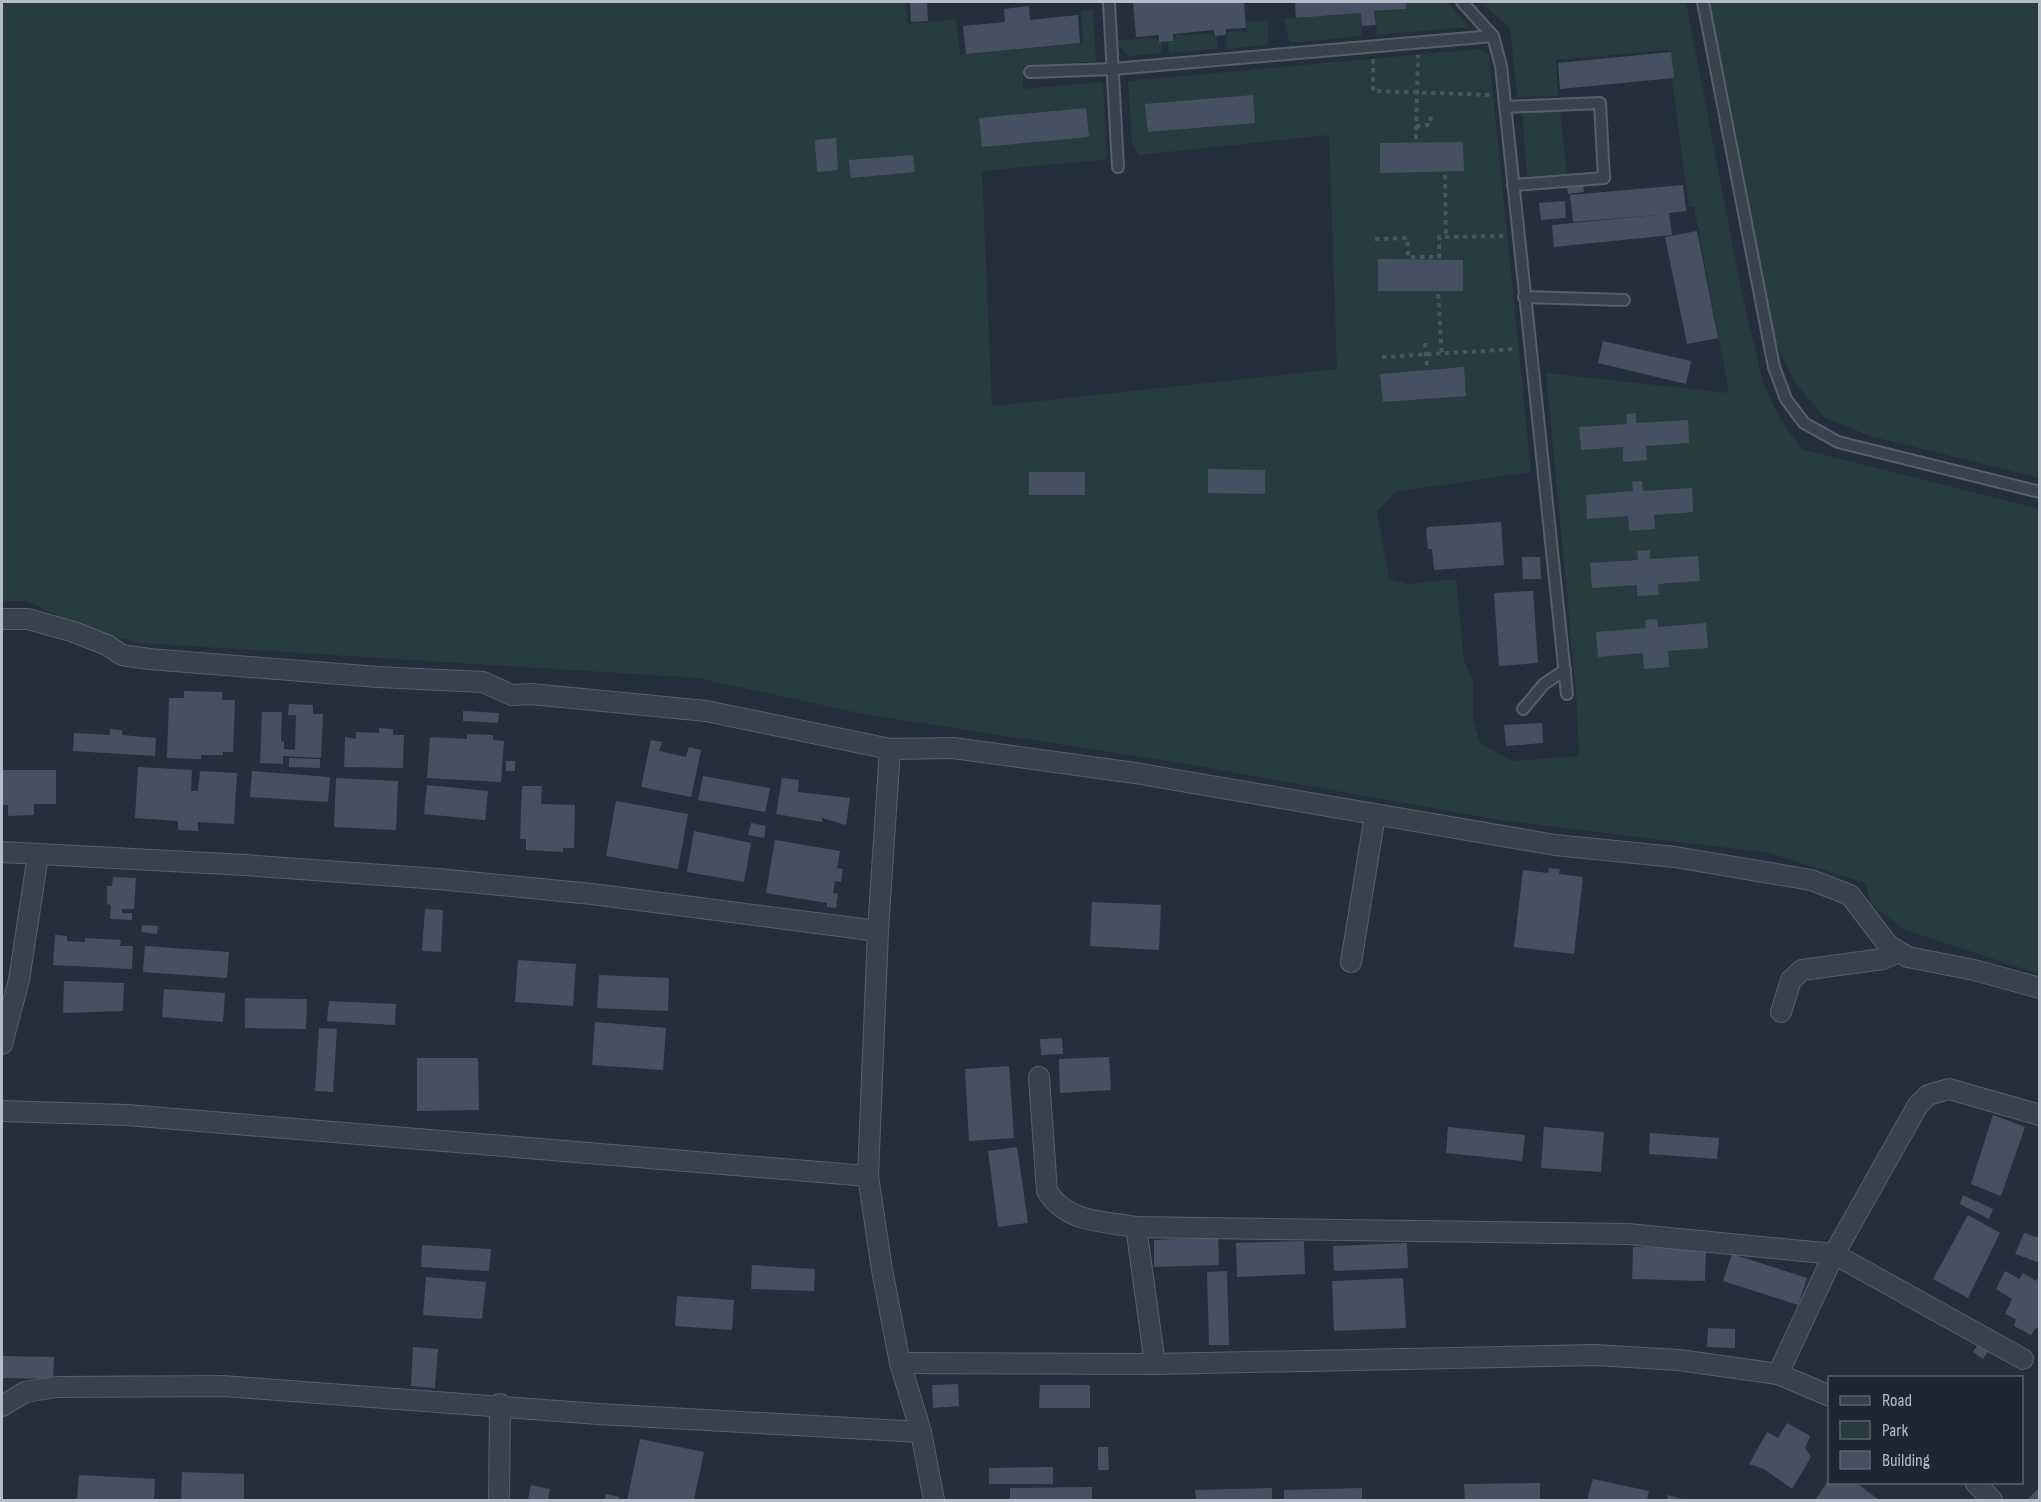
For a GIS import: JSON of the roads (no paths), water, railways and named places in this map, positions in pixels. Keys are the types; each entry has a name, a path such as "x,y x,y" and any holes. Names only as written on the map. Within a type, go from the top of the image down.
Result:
{"street":[{"path":"2,619 28,619 56,626 107,645 123,655 140,658 378,677 483,682 512,695 562,696 706,711 890,749 953,748 1136,773 1555,845 1675,857 1810,880 1850,895 1888,945 1908,957 1974,970 2040,988"},
{"path":"890,749 878,931 868,1176 882,1270 900,1363 921,1432 934,1500"},
{"path":"1351,962 1375,815"},
{"path":"2,852 245,865 438,879 592,894 878,931"},
{"path":"2,1044 19,980 38,855"},
{"path":"1781,1012 1791,980 1802,970 1883,959 1899,952"},
{"path":"1039,1077 1047,1191 1055,1204 1067,1213 1082,1218 1136,1227 1628,1234 1834,1254 2023,1359"},
{"path":"1778,1374 1834,1254 1918,1105 1928,1095 1949,1089 2040,1115"},
{"path":"2,1111 127,1115 868,1176"},
{"path":"1136,1227 1155,1364"},
{"path":"900,1363 1155,1364 1595,1355 1679,1360 1778,1374 1828,1395"},
{"path":"2,1406 25,1392 57,1387 223,1386 500,1404 598,1413 921,1432"},
{"path":"499,1500 500,1404"},
{"path":"1977,1484 1992,1500"}],"lane":[{"path":"1109,2 1118,167"},
{"path":"1462,2 1493,36 1498,49 1568,694"},
{"path":"1703,2 1774,367 1786,399 1804,423 1838,442 2040,492"},
{"path":"1030,72 1113,69 1493,36"},
{"path":"1505,107 1600,103 1604,178 1513,185"},
{"path":"1524,297 1624,300"},
{"path":"1523,709 1544,684 1565,670"}]}
